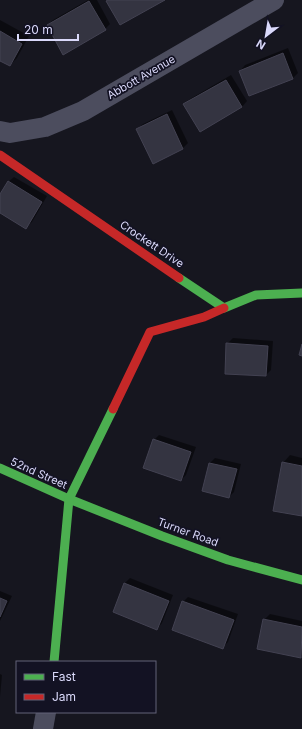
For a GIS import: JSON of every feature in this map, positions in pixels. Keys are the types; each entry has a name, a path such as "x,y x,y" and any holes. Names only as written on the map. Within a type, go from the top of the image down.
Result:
{"street":[{"name":"Abbott Avenue","path":"0,131 10,134 45,127 83,111 274,0"},
{"name":"Crockett Drive","path":"0,155 224,308"},
{"path":"54,661 69,499 150,332 204,317 256,295 302,293"},
{"name":"52nd Street","path":"0,468 69,499"},
{"name":"Turner Road","path":"69,499 162,536 228,560 302,580"},
{"path":"43,729 46,713"}],"building":[{"path":"165,0 120,25 106,1"},
{"path":"89,1 106,30 63,55 47,25"},
{"path":"0,31 22,44 10,66 0,61"},
{"path":"283,53 293,79 249,96 239,71"},
{"path":"226,80 242,107 200,132 183,104"},
{"path":"167,114 183,149 153,164 136,129"},
{"path":"8,181 42,202 26,229 0,213 0,194"},
{"path":"226,343 268,346 266,376 225,374"},
{"path":"302,344 302,356 299,355"},
{"path":"153,439 191,452 181,481 143,468"},
{"path":"282,462 302,466 302,516 273,511"},
{"path":"209,463 237,469 229,498 202,491"},
{"path":"124,583 169,601 157,630 113,612"},
{"path":"0,598 7,601 0,617"},
{"path":"182,601 234,620 223,649 172,630"},
{"path":"263,619 302,627 301,658 257,649"}],"traffic: fast":[{"path":"179,278 224,308 256,295 302,293"},
{"path":"54,661 69,499 113,409"},
{"path":"0,468 69,499 162,536 228,560 302,580"}],"traffic: jam":[{"path":"0,155 179,278"},
{"path":"113,409 150,332 204,317 224,308"}]}
